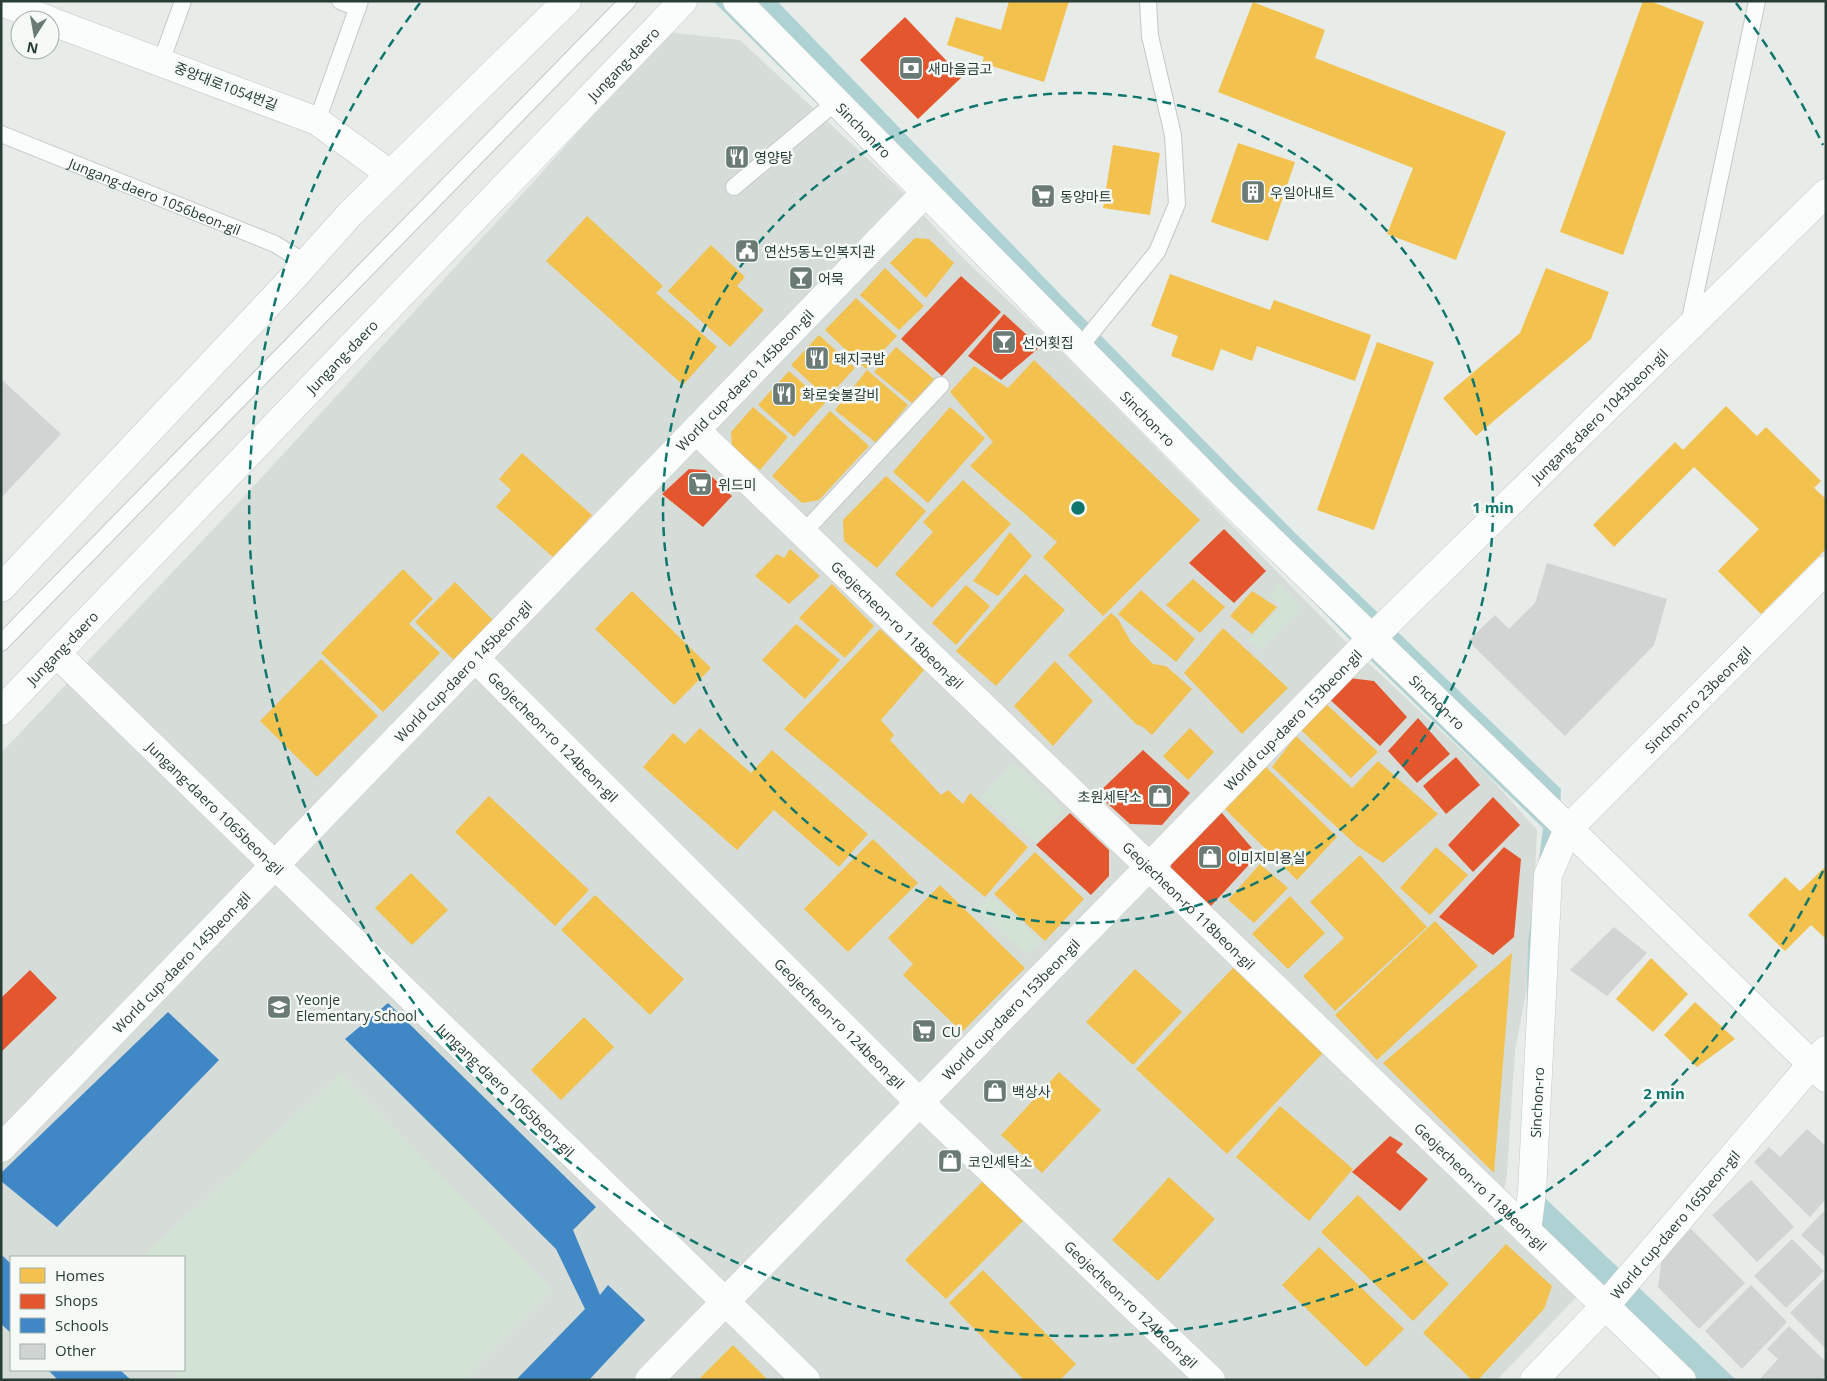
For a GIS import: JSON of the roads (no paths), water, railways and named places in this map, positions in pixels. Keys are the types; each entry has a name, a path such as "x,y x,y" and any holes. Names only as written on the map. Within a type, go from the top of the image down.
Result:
{"street":[{"path":"1,588 350,214 567,1"},
{"name":"Jungang-daero","path":"1,711 684,1"},
{"name":"Sinchon-ro","path":"737,1 1227,498 1568,829 1821,1064"},
{"name":"중앙대로1054번길","path":"3,2 23,10"},
{"name":"중앙대로1054번길","path":"60,24 318,121 390,174"},
{"name":"World cup-daero 145beon-gil","path":"1,1148 925,193"},
{"name":"Jungang-daero 1043beon-gil","path":"1372,638 1826,193"},
{"name":"Geojecheon-ro 118beon-gil","path":"696,430 1682,1380"},
{"name":"Sinchon-ro 23beon-gil","path":"1568,829 1825,572"},
{"name":"World cup-daero 153beon-gil","path":"649,1380 1372,638"},
{"name":"Jungang-daero 1065beon-gil","path":"57,654 806,1380"},
{"name":"Geojecheon-ro 124beon-gil","path":"475,658 919,1102 1211,1380"},
{"name":"Sinchon-ro","path":"1527,1231 1532,1192 1548,875 1568,829"},
{"name":"World cup-daero 165beon-gil","path":"1534,1380 1606,1306 1821,1064"}],"lane":[{"path":"161,62 183,1"},
{"path":"318,121 359,5 340,1"},
{"path":"1,643 628,1"},
{"path":"1079,348 1157,252 1178,204 1173,134 1150,36 1148,1"},
{"path":"1689,326 1757,1"},
{"path":"734,187 837,101"},
{"name":"Jungang-daero 1056beon-gil","path":"1,134 275,244 306,263"},
{"path":"802,533 941,385"}],"water":[{"path":"713,1 777,1 1058,292 1296,534 1561,789 1546,1199 1736,1380 1678,1380 1522,1240 1528,942 1543,828 1353,643 1149,431"}],"place":[{"name":"새마을금고","path":"911,68"},
{"name":"영양탕","path":"737,157"},
{"name":"우일아내트","path":"1253,192"},
{"name":"동양마트","path":"1043,196"},
{"name":"연산5동노인복지관","path":"747,251"},
{"name":"어묵","path":"801,278"},
{"name":"선어횟집","path":"1004,342"},
{"name":"돼지국밥","path":"817,358"},
{"name":"화로숯불갈비","path":"784,394"},
{"name":"위드미","path":"700,484"},
{"name":"초원세탁소","path":"1160,796"},
{"name":"이미지미용실","path":"1210,857"},
{"name":"Yeonje Elementary School","path":"279,1007"},
{"name":"CU","path":"924,1031"},
{"name":"백상사","path":"995,1091"},
{"name":"코인세탁소","path":"950,1161"}]}
